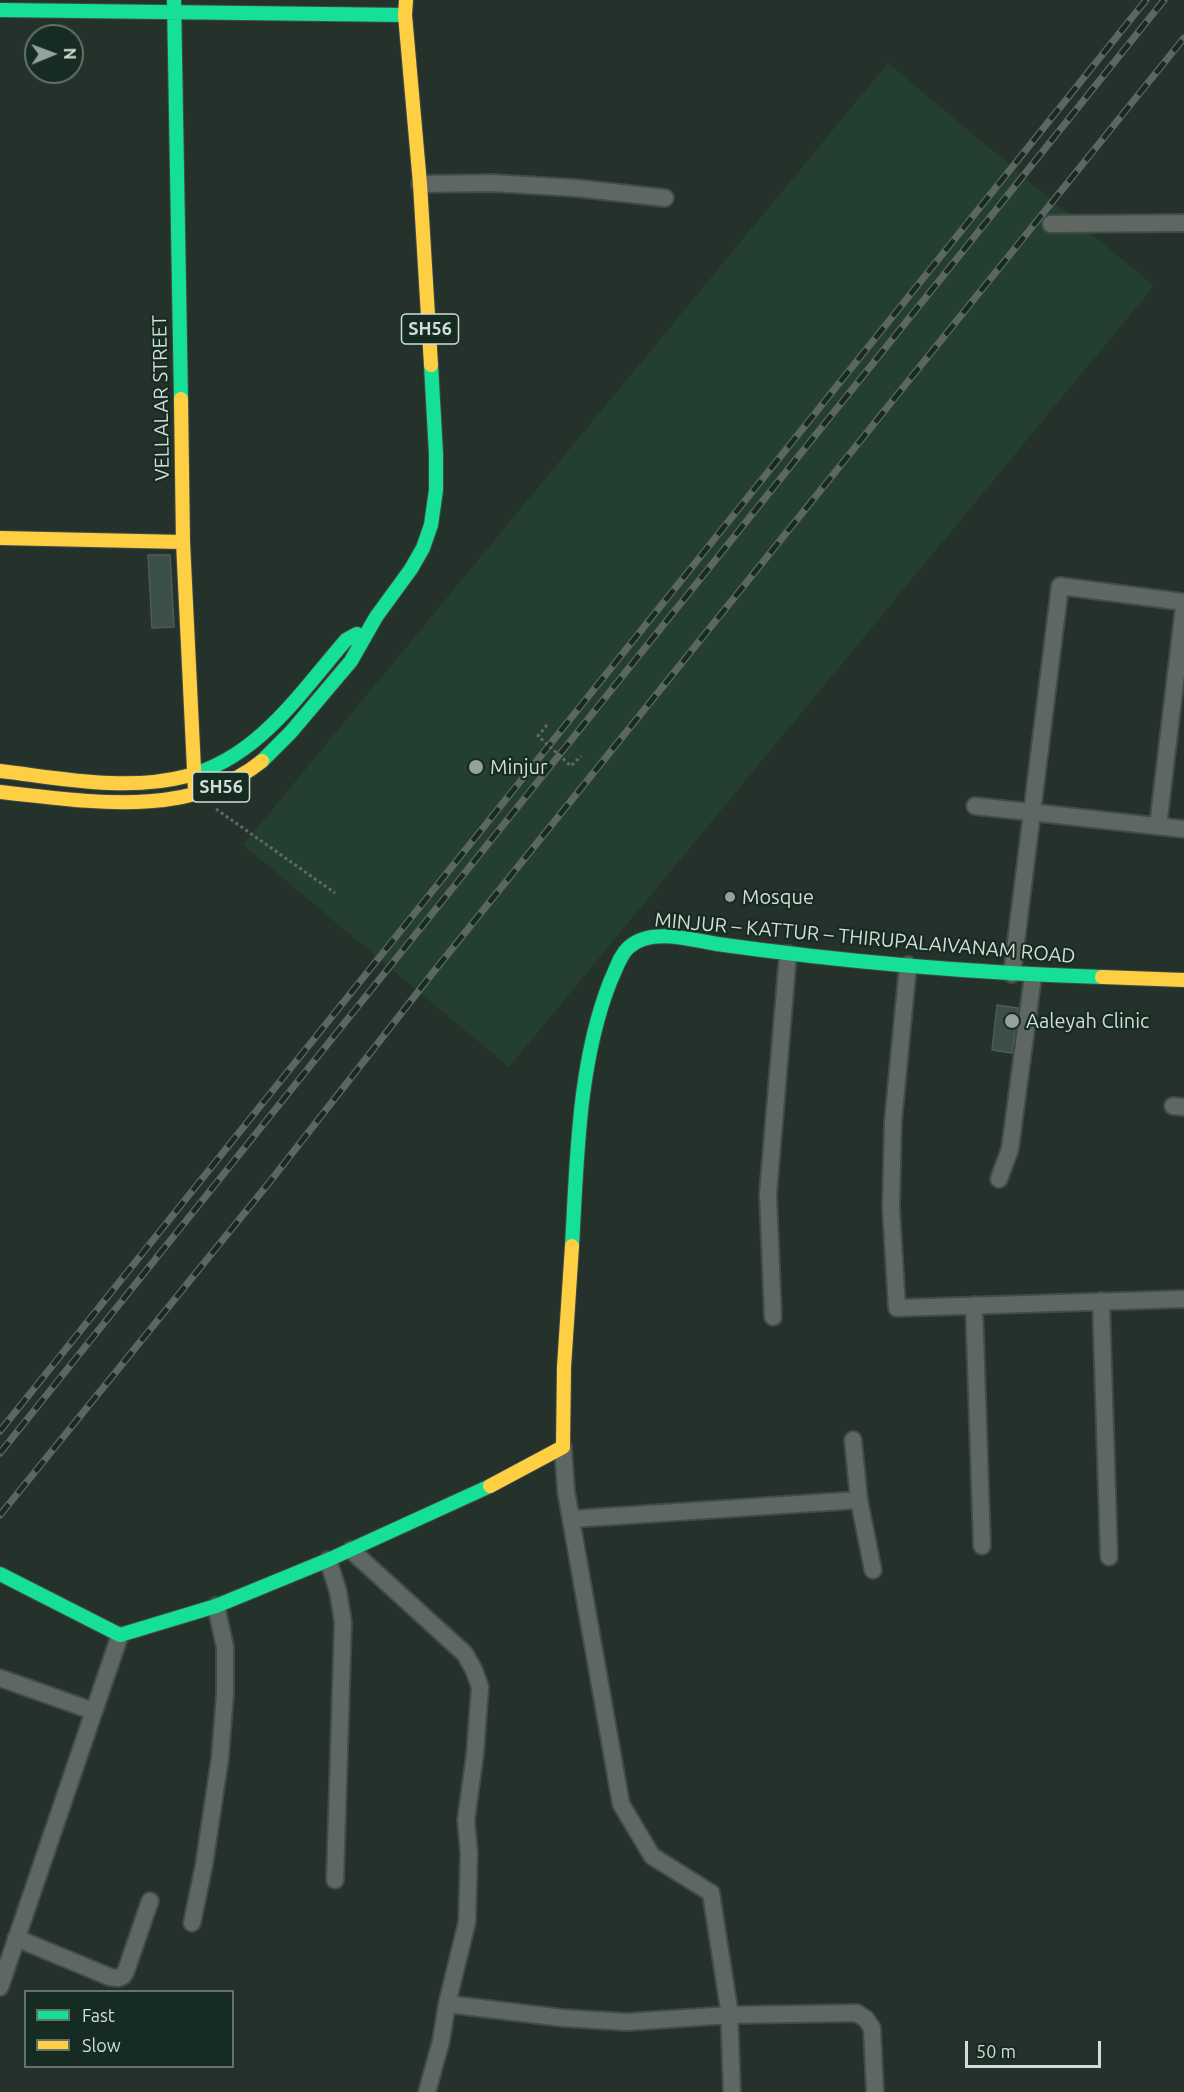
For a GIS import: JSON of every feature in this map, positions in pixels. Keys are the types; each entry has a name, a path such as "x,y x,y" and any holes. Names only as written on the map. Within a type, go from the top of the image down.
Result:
{"main road":[{"name":"SH56","path":"397,0 405,15"},
{"name":"SH56","path":"0,792 138,802 196,795 240,778 258,766 277,748 358,652 370,627 412,569 424,547 432,523 436,491 436,454 420,184 405,15 406,0"},
{"path":"0,10 174,5 405,15"},
{"name":"VELLALAR STREET","path":"174,5 183,542 196,795"},
{"path":"0,538 183,542"},
{"name":"SH56","path":"0,771 84,780 135,782 176,779 194,775 228,761 255,741 346,640 370,627"},
{"name":"MINJUR – KATTUR – THIRUPALAIVANAM ROAD","path":"563,1447 564,1367 580,1110 600,1008 621,956 639,940 662,936 788,954 1033,976 1184,980"},
{"path":"0,1574 120,1635 216,1606 328,1560 478,1493 563,1447"}],"street":[{"path":"420,184 492,183 576,188 665,198"},
{"path":"1051,224 1184,223"},
{"path":"1012,974 1060,586 1184,602"},
{"path":"1158,826 1184,607"},
{"path":"975,806 1184,829"},
{"path":"772,1317 768,1194 788,954"},
{"path":"908,965 893,1122 891,1209 897,1308 1184,1299"},
{"path":"999,1179 1010,1149 1033,976"},
{"path":"1101,1301 1109,1557"},
{"path":"974,1305 982,1546"},
{"path":"853,1440 859,1500 873,1570"},
{"path":"563,1447 566,1491 621,1804 652,1856 711,1893 729,2015 732,2092"},
{"path":"571,1519 859,1500"},
{"path":"351,1550 465,1654 480,1687 476,1743 466,1820 469,1853 467,1922 447,2004 441,2041 427,2092"},
{"path":"328,1560 338,1591 343,1622 335,1880"},
{"path":"192,1923 204,1865 220,1758 225,1694 225,1647 216,1606"},
{"path":"0,1987 120,1635"},
{"path":"0,1678 93,1711"},
{"path":"16,1938 110,1977 118,1978 126,1971 150,1901"},
{"path":"447,2004 501,2012 627,2022 729,2015 857,2013 866,2019 872,2028 875,2092"}],"path":[{"path":"547,725 538,736 572,766 581,756"},
{"path":"196,795 335,893"}],"shaded area":[{"path":"888,63 1154,286 509,1067 243,845"}],"building":[{"path":"148,555 170,555 174,627 152,628"},
{"path":"997,1005 1018,1008 1012,1053 992,1050"}],"railway":[{"path":"0,1431 1146,0"},
{"path":"0,1453 1164,0"},
{"path":"0,1515 272,1179 435,970 1184,38"}],"traffic: fast":[{"path":"174,0 181,399"},
{"path":"0,10 405,15"},
{"path":"262,761 291,732 351,661 376,617 411,569 423,548 431,525 436,490 431,365"},
{"path":"187,776 235,755 256,739 294,702 346,640 357,634"},
{"path":"572,1246 581,1112 591,1046 599,1013 618,963 629,947 638,941 672,936 717,944 861,961 958,970 1102,977"},
{"path":"0,1574 120,1635 216,1606 328,1560 490,1486"}],"traffic: slow":[{"path":"406,0 405,15 420,184 431,365"},
{"path":"181,399 183,542 195,790"},
{"path":"0,538 183,542"},
{"path":"0,792 101,802 170,799 202,792 233,780 262,761"},
{"path":"0,771 69,780 117,783 164,781 187,776"},
{"path":"1102,977 1184,980"},
{"path":"490,1486 563,1447 564,1367 572,1246"}],"place":[{"name":"Minjur","path":"476,767"},
{"name":"Mosque","path":"730,897"},
{"name":"Aaleyah Clinic","path":"1012,1021"}]}
